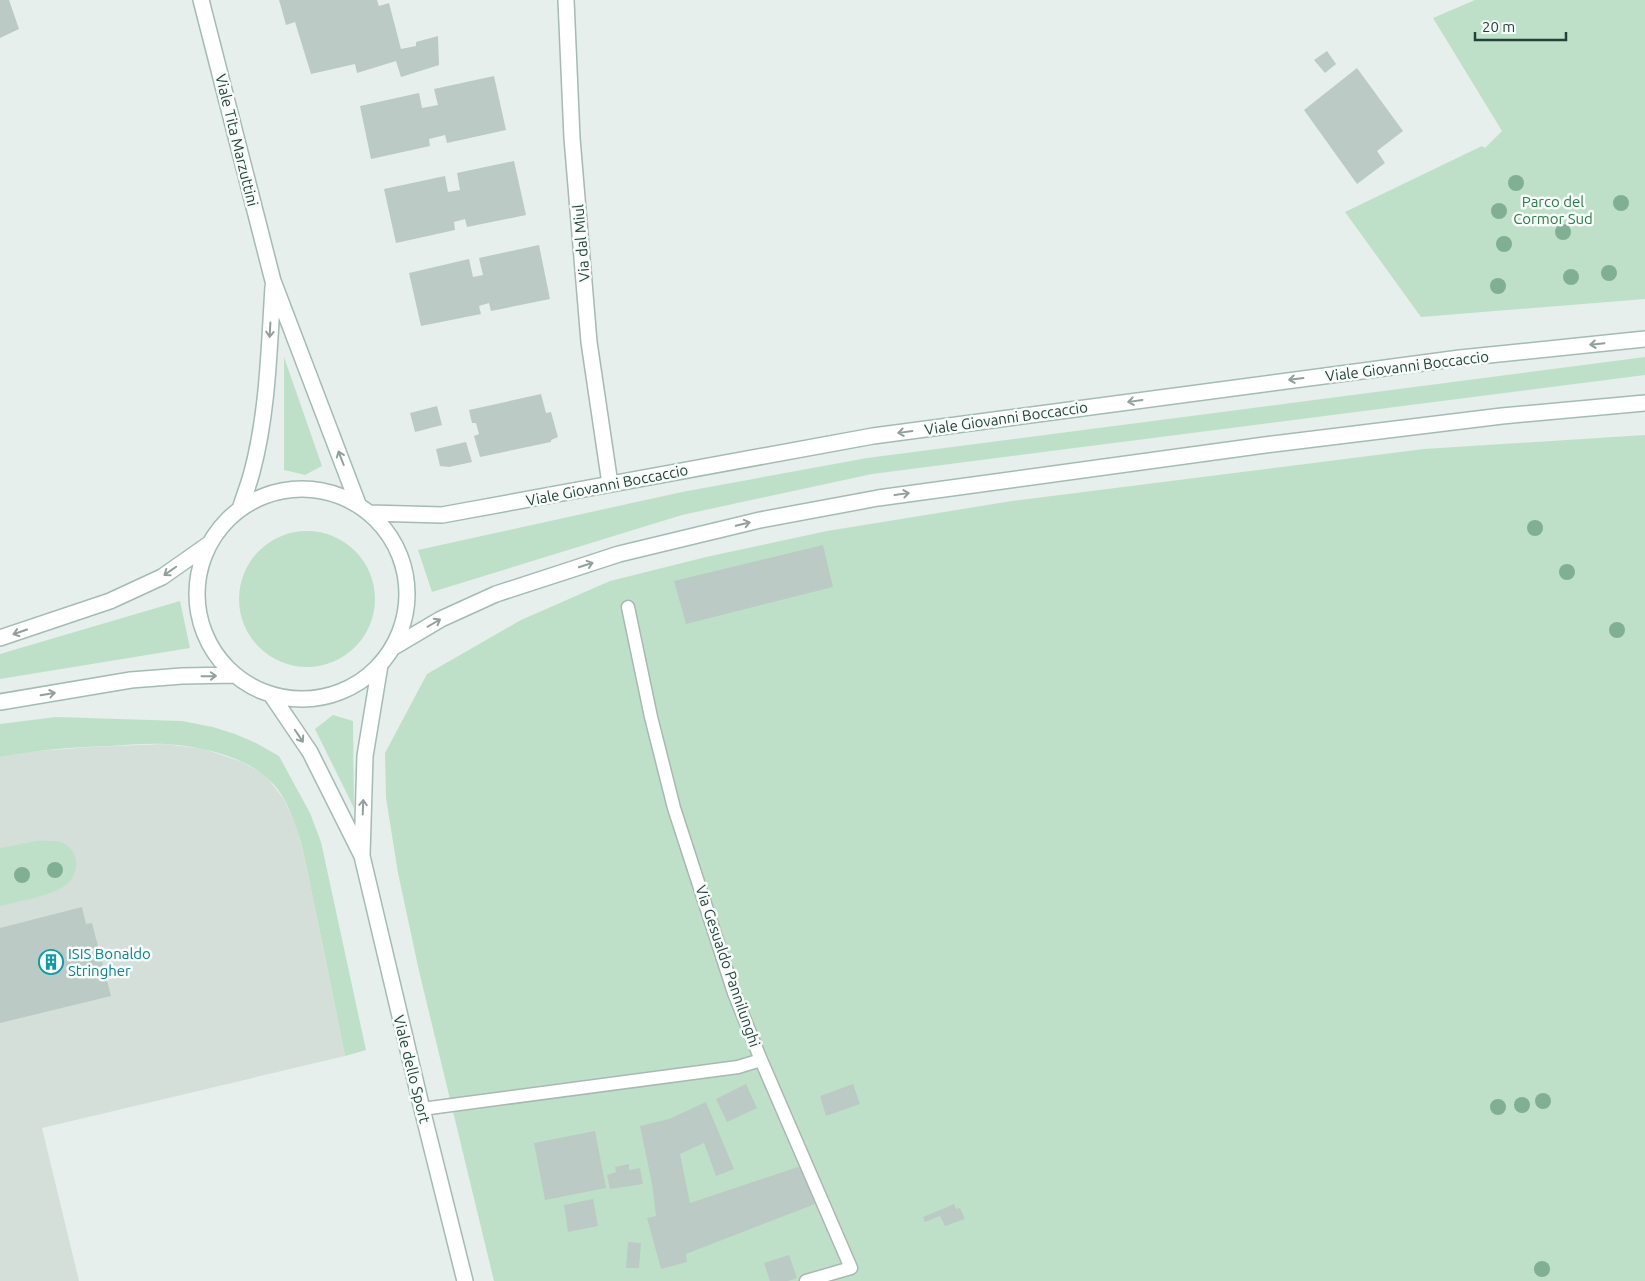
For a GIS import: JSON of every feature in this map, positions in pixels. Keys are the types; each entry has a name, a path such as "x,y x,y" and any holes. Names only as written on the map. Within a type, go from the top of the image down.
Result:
{"main road":[{"name":"Viale Tita Marzuttini","path":"201,0 273,281 364,508"},
{"name":"Via dal Miul","path":"566,0 572,138 590,342 610,484"},
{"name":"Viale Tita Marzuttini","path":"240,509 252,471 263,417 273,281"},
{"name":"Viale Giovanni Boccaccio","path":"240,509 253,501 273,493 308,489 364,508 442,515 873,436 1460,358 1645,339"},
{"path":"392,648 441,619 496,594 619,554 760,520 878,498 1255,446 1502,416 1645,402"},
{"path":"240,509 223,525 203,558 196,595 204,634 220,660 235,675 250,686 272,696 295,699 318,698 344,691 367,677 380,665 399,636 408,594 405,572 400,555 388,533 364,508"},
{"path":"0,638 110,601 162,577 210,544"},
{"name":"Viale dello Sport","path":"362,856 365,756 380,665"},
{"path":"0,702 131,680 182,676 235,675"},
{"name":"Viale dello Sport","path":"272,696 310,752 362,856 465,1281"}],"lane":[{"name":"Via Gesualdo Pannilunghi","path":"628,607 651,717 674,808 734,993 851,1268 806,1281"},
{"path":"422,1109 738,1067 761,1060"}],"shaded area":[{"path":"164,744 204,749 242,762 265,775 283,798 295,822 305,859 345,1056 42,1128 79,1281 0,1281 0,757 25,752"}],"green space":[{"name":"Parco del Cormor Sud","path":"1475,0 1645,0 1645,299 1421,317 1345,212 1482,146 1485,148 1502,131 1433,18"},
{"path":"284,357 322,466 305,475 284,470"},
{"path":"1645,357 1645,375 872,474 682,515 432,592 418,550 682,492 867,458"},
{"path":"1645,435 1645,1281 494,1281 419,971 398,873 386,798 385,753 427,674 521,620 610,581 706,557 827,531 1012,501 1424,449"},
{"path":"307,531 333,536 355,551 370,573 375,599 370,625 355,647 333,662 307,667 281,662 259,647 244,625 239,599 244,573 259,551 281,536"},
{"path":"180,601 190,648 0,679 0,654"},
{"path":"333,715 353,721 354,808 315,729"},
{"path":"56,717 182,721 213,727 235,734 279,756 310,813 321,842 366,1050 345,1056 303,852 290,812 274,785 248,765 232,758 199,748 165,744 82,747 0,757 0,724"},
{"path":"37,841 57,841 69,847 76,859 72,878 63,887 49,893 0,906 0,848"}],"building":[{"path":"0,0 9,0 19,29 0,38"},
{"path":"279,0 377,0 379,6 389,3 401,49 416,46 416,42 438,36 439,65 401,77 396,61 357,73 355,64 311,74 295,22 286,25"},
{"path":"1327,51 1336,64 1325,73 1314,60"},
{"path":"1357,68 1403,131 1377,151 1385,163 1357,184 1304,110"},
{"path":"494,76 506,130 447,143 445,135 429,139 430,146 371,159 360,106 419,93 422,108 438,105 434,89"},
{"path":"514,161 526,215 467,227 465,219 454,222 455,230 396,243 384,189 445,176 448,192 460,190 457,173"},
{"path":"539,245 550,299 491,311 489,303 479,306 481,314 421,326 409,273 469,259 473,277 483,275 479,258"},
{"path":"541,394 546,413 551,412 558,437 551,440 551,442 480,457 474,436 479,434 476,423 472,423 469,410"},
{"path":"437,406 442,425 415,432 410,413"},
{"path":"466,442 472,462 449,467 440,466 436,449"},
{"path":"823,545 833,587 686,624 674,581"},
{"name":"ISIS Bonaldo Stringher","path":"82,907 86,924 92,923 111,996 0,1023 0,928"},
{"path":"746,1084 757,1108 727,1122 716,1099"},
{"path":"853,1084 860,1104 826,1116 820,1096"},
{"path":"706,1102 734,1169 716,1176 704,1143 680,1154 690,1203 801,1166 815,1204 686,1254 687,1262 661,1269 647,1218 656,1216 652,1184 640,1126 669,1119"},
{"path":"595,1131 606,1188 545,1200 534,1143"},
{"path":"629,1164 629,1170 640,1168 643,1184 610,1189 607,1175 616,1172 615,1167"},
{"path":"593,1199 598,1226 568,1232 564,1205"},
{"path":"954,1204 956,1209 960,1208 965,1219 945,1226 940,1216 925,1222 923,1217"},
{"path":"628,1242 641,1243 639,1268 626,1268"},
{"path":"789,1255 797,1278 788,1281 770,1281 764,1263"}],"place":[{"name":"ISIS Bonaldo Stringher","path":"51,962"}]}
